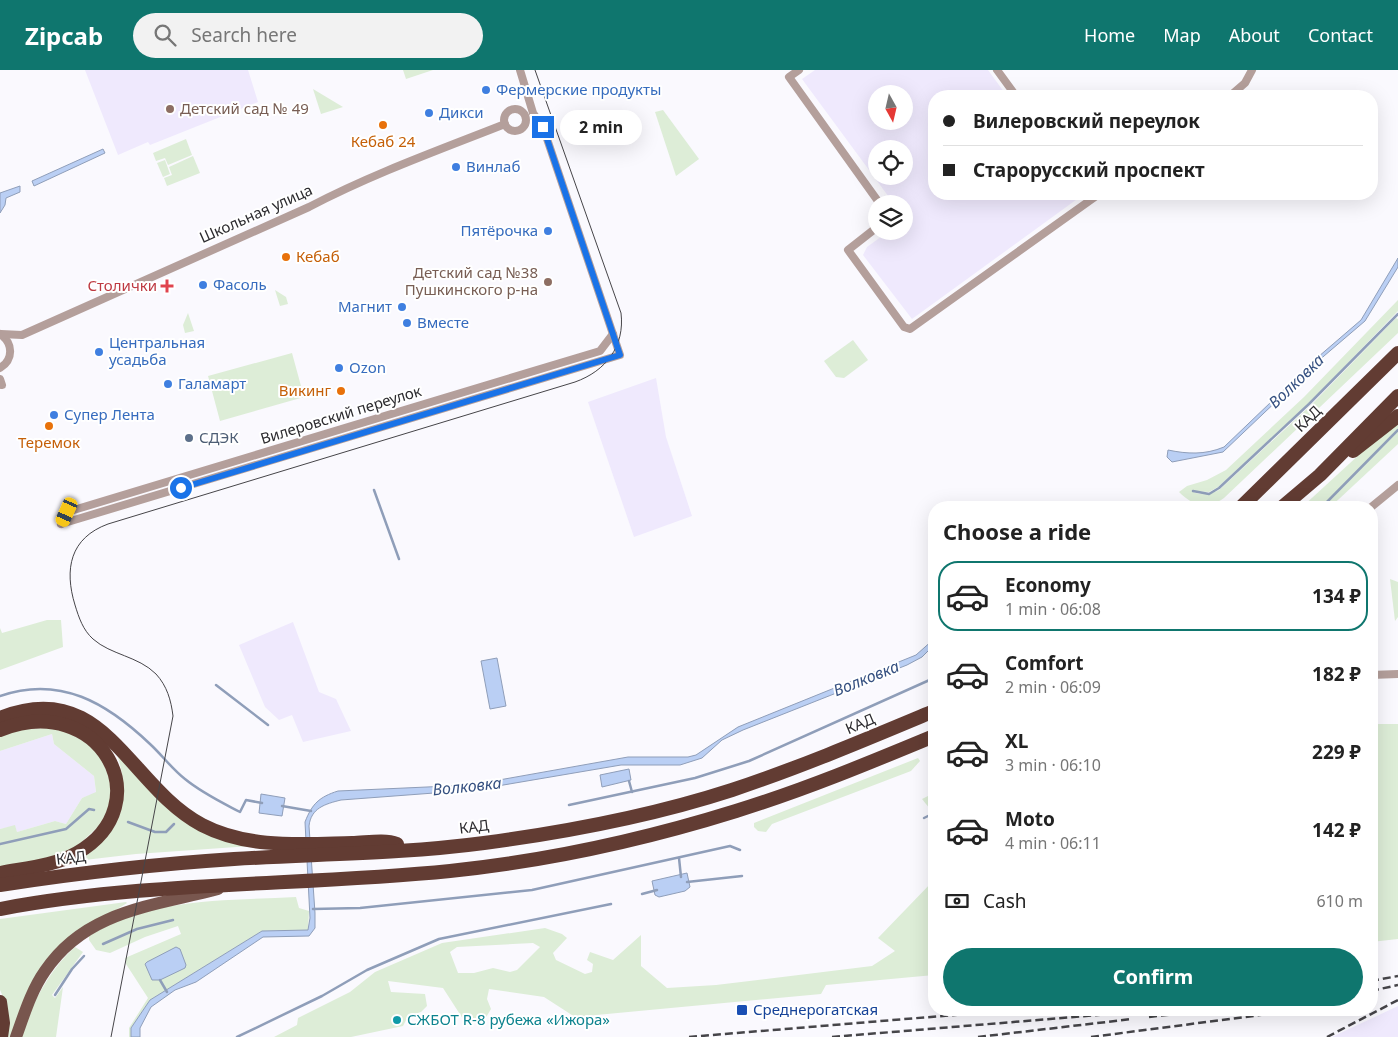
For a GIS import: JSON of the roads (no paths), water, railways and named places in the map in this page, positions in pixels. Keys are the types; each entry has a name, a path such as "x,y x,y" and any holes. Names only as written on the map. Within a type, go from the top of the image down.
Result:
{"highway":[{"name":"КАД","path":"1247,501 1398,353"},
{"path":"1320,476 1398,396"},
{"path":"1290,501 1398,416"},
{"path":"0,718 22,711 58,710 94,723 165,798 190,818 204,826 239,838 294,851"},
{"name":"КАД","path":"0,885 64,875 294,851 329,850 392,842 414,849 527,836 664,809 730,790 793,769 928,713"},
{"path":"0,730 38,722 63,723 74,727 87,734 101,746 113,768 116,786 114,806 107,824 89,845 60,861 0,873"},
{"path":"0,909 104,894 477,868 599,847 736,811 802,789 928,738"},
{"path":"0,1002 3,1023 1,1037"}],"main road":[{"path":"16,1037 32,996 45,971 60,952 88,929 109,917 136,907 236,885"}],"street":[{"path":"520,70 529,115 543,127 613,334"},
{"path":"799,70 789,77 874,195"},
{"path":"997,70 1012,90"},
{"path":"1237,90 1245,83 1252,70"},
{"name":"Школьная улица","path":"519,109 529,115 525,123 517,130 510,130 505,124 505,115 509,110 519,109"},
{"name":"Школьная улица","path":"0,334 22,335 309,207 355,184 505,124"},
{"path":"868,234 848,250 904,327 910,329 1084,200"},
{"path":"0,334 6,338 10,352"},
{"name":"Вилеровский переулок","path":"613,334 620,355 61,524 67,512 600,350 613,334"},
{"path":"0,368 6,362 10,352 22,335"},
{"path":"1378,501 1398,485"},
{"path":"1378,675 1398,674"}],"water":[{"path":"103,149 105,153 34,186 32,181"},
{"path":"20,186 20,192 6,198 5,205 0,213 0,193"},
{"name":"Волковка","path":"1398,258 1398,267 1365,321 1324,356 1223,452 1172,462 1167,457 1168,450 1196,453 1224,447 1318,357 1361,320"},
{"name":"Волковка","path":"928,644 928,651 922,657 907,665 743,730 722,740 702,758 680,765 621,765 474,790 341,800 324,805 313,815 309,826 315,928 309,936 263,937 196,982 175,990 151,1007 140,1028 140,1037 131,1037 131,1028 150,1000 262,931 308,930 310,918 305,822 310,810 326,796 338,791 471,785 628,757 688,757 696,755 738,727 916,655"},
{"path":"497,658 506,706 490,709 481,661"},
{"path":"629,769 631,780 602,787 600,775"},
{"path":"261,794 285,798 282,816 259,813"},
{"path":"687,873 690,887 685,891 659,897 655,895 652,881"},
{"path":"176,947 180,949 186,965 185,968 160,980 152,980 145,964"}],"waterway":[{"path":"1193,491 1209,494 1219,488 1309,404 1398,314"},
{"path":"1328,501 1398,430"},
{"path":"374,490 399,559"},
{"path":"569,805 695,778 749,761 928,681"},
{"path":"216,685 268,725"},
{"path":"0,696 22,690 43,689 62,691 81,697 99,705 134,729 180,775 205,793 240,812 246,800 262,803"},
{"path":"629,781 632,792"},
{"path":"282,806 311,811"},
{"path":"0,844 66,829 89,809 94,810"},
{"path":"924,818 928,816"},
{"path":"128,822 155,832 166,832 174,824"},
{"path":"313,909 360,908 532,890 730,846 740,850"},
{"path":"679,858 681,877"},
{"path":"687,882 742,876"},
{"path":"642,894 657,890"},
{"path":"237,1037 322,996 367,970 439,939 611,904"},
{"path":"103,944 137,929 173,920"},
{"path":"55,995 72,969 84,956"},
{"path":"160,980 167,992"}],"tram line":[{"path":"111,1037 173,716 168,694 156,674 141,663 100,644 84,628 75,605 70,579 73,556 85,538 95,530 108,524 575,382 596,371 604,364 611,356 620,336 621,313 535,70"}],"railway":[{"path":"1378,980 1398,976"},
{"path":"1378,989 1398,985"},
{"path":"1378,1010 1398,1000"},
{"path":"689,1037 942,1016"},
{"path":"832,1037 1086,1016"},
{"path":"1149,1017 1157,1016"},
{"path":"1091,1037 1253,1016"},
{"path":"1327,1037 1367,1016"},
{"path":"978,1037 1132,1019"}],"place":[{"name":"Фермерские продукты","path":"486,90"},
{"name":"Детский сад № 49","path":"170,109"},
{"name":"Дикси","path":"429,113"},
{"name":"Кебаб 24","path":"383,125"},
{"name":"Винлаб","path":"456,167"},
{"name":"Пятёрочка","path":"548,231"},
{"name":"Кебаб","path":"286,257"},
{"name":"Детский сад №38 Пушкинского р-на","path":"548,282"},
{"name":"Фасоль","path":"203,285"},
{"name":"Столички","path":"167,286"},
{"name":"Магнит","path":"402,307"},
{"name":"Вместе","path":"407,323"},
{"name":"Центральная усадьба","path":"99,352"},
{"name":"Ozon","path":"339,368"},
{"name":"Галамарт","path":"168,384"},
{"name":"Викинг","path":"341,391"},
{"name":"Супер Лента","path":"54,415"},
{"name":"Теремок","path":"49,426"},
{"name":"СДЭК","path":"189,438"},
{"name":"Среднерогатская","path":"742,1010"},
{"name":"СЖБОТ R-8 рубежа «Ижора»","path":"397,1020"}]}
